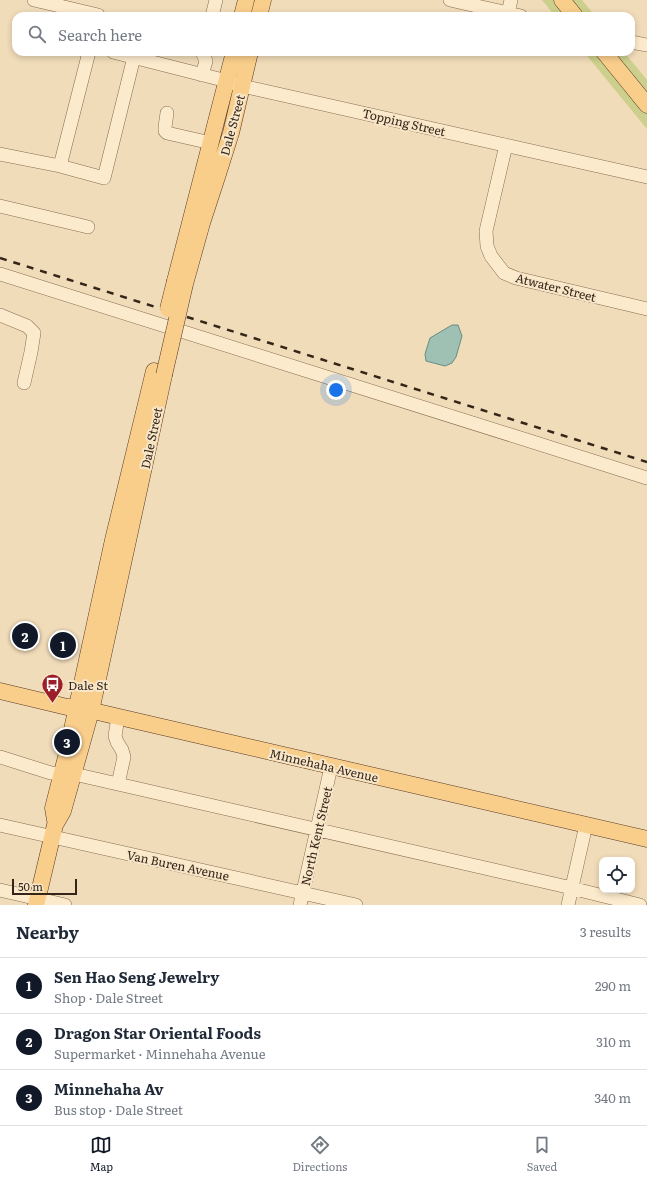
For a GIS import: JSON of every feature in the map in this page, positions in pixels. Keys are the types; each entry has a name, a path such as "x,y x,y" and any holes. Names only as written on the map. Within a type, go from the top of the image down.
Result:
{"main road":[{"path":"243,12 246,0"},
{"path":"260,12 263,0"},
{"path":"562,0 572,12"},
{"name":"Dale Street","path":"37,902 54,831 63,811 68,774 84,709 113,540 159,373 180,283 190,220 233,56"},
{"name":"Dale Street","path":"180,283 202,223 231,133 249,56"},
{"path":"607,56 647,105"},
{"name":"Minnehaha Avenue","path":"0,691 647,839"}],"street":[{"path":"34,0 85,12"},
{"path":"213,12 216,0"},
{"path":"450,0 470,3 504,12"},
{"path":"508,12 511,0"},
{"path":"635,43 647,45"},
{"path":"60,166 88,56"},
{"name":"Topping Street","path":"130,56 242,86 647,177"},
{"path":"202,75 206,61 204,56"},
{"path":"0,154 60,166 104,178 134,57"},
{"path":"168,113 164,127 167,133 211,142"},
{"name":"Atwater Street","path":"506,145 486,231 487,246 491,256 504,273 516,278 647,309"},
{"path":"0,206 88,227"},
{"path":"0,274 647,478"},
{"path":"0,315 27,326 34,333 24,383"},
{"path":"118,717 115,736 124,757 118,784"},
{"path":"0,757 51,773 68,774 118,784 640,905"},
{"name":"North Kent Street","path":"302,899 316,830 332,767"},
{"name":"Van Buren Avenue","path":"0,825 54,831 302,899 356,905"},
{"path":"568,905 586,825"},
{"path":"0,890 37,902 65,905"}],"green space":[{"path":"542,0 582,0 592,12 552,12"},
{"path":"587,56 627,56 647,80 647,129"}],"shaded area":[{"path":"452,325 458,325 462,336 456,357 452,363 445,366 426,361 425,354 430,338"}],"railway":[{"path":"0,258 647,462"}],"place":[{"name":"Dragon Star Oriental Foods","path":"25,636"},
{"name":"Sen Hao Seng Jewelry","path":"63,645"},
{"name":"Dale St","path":"52,704"},
{"name":"Minnehaha Av","path":"67,742"}]}
